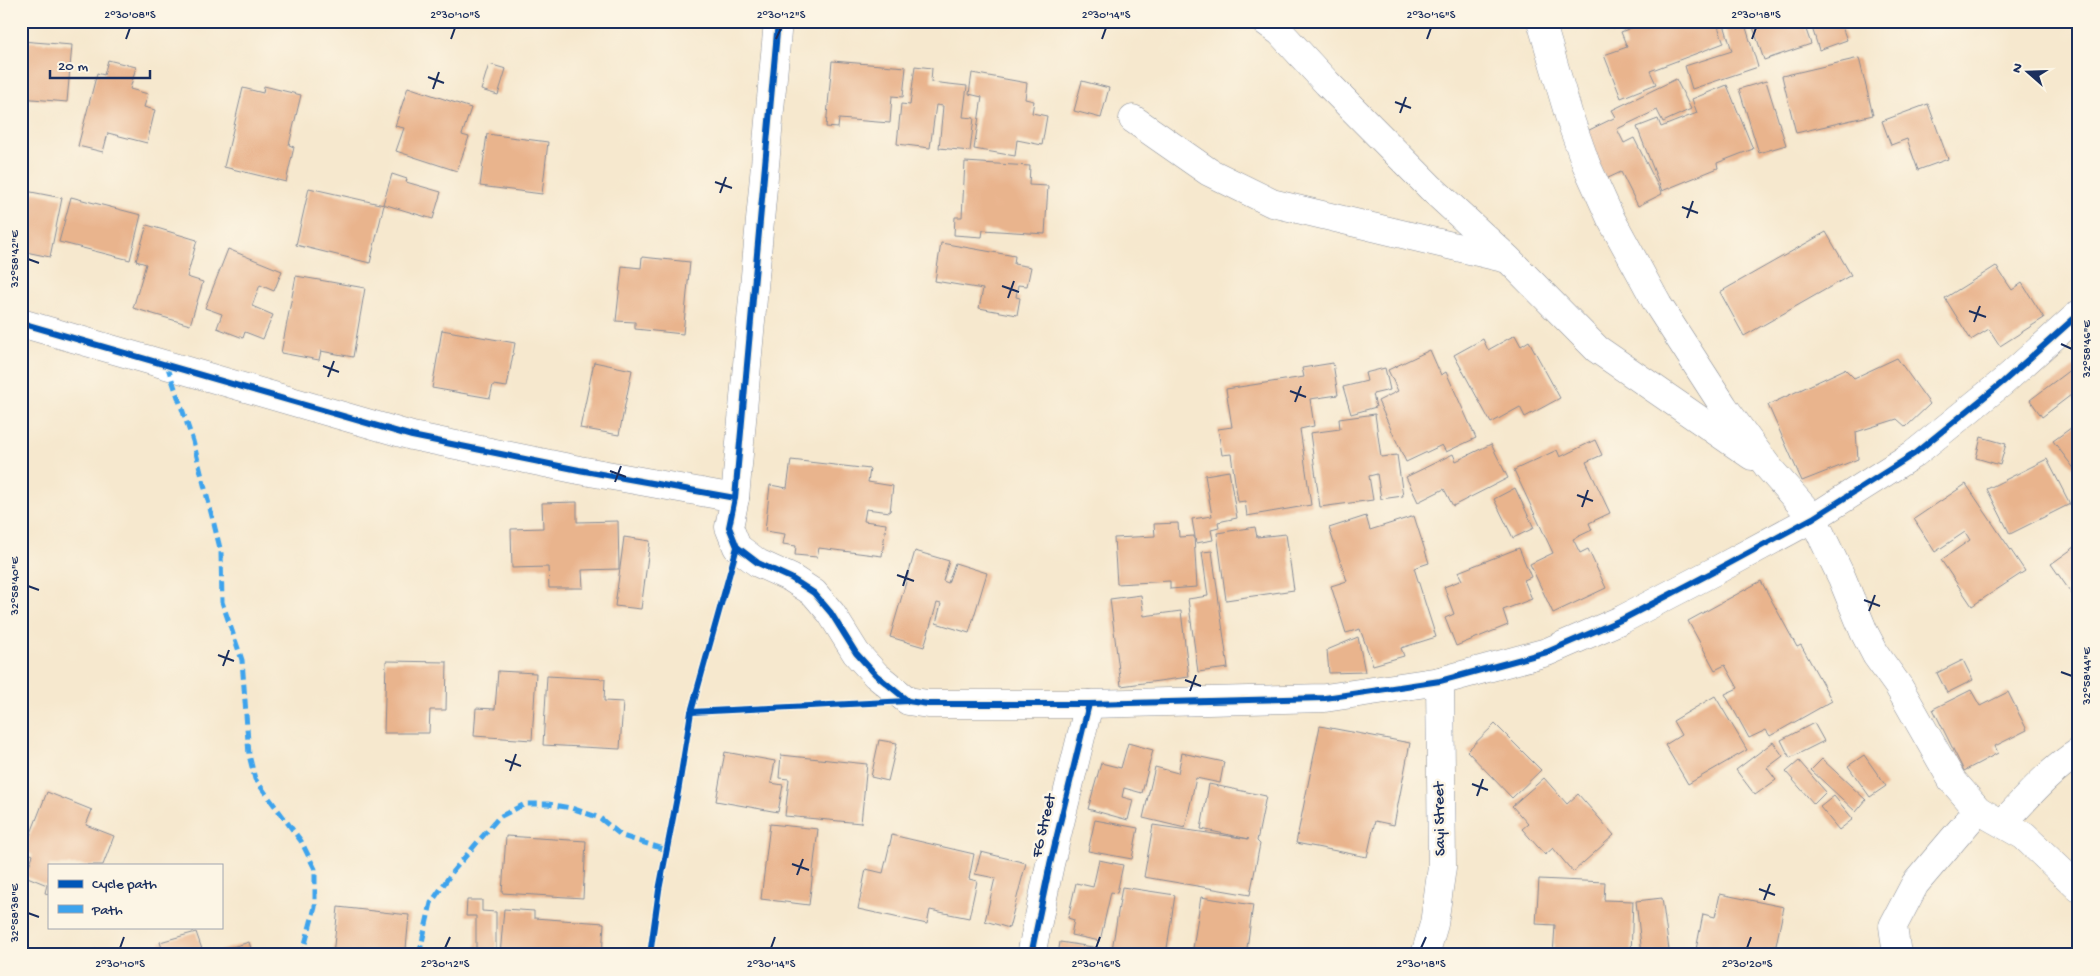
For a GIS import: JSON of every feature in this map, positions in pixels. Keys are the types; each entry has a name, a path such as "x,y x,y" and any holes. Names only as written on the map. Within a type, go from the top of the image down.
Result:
{"street":[{"path":"778,21 735,498 729,527 737,547 758,563 791,578 814,593 831,613 856,653 876,676 908,701 928,704 1089,704 1325,698 1440,681 1547,652 1623,619 1813,518 1914,454 2004,382 2079,314"},
{"path":"1265,21 1280,32 1327,83 1431,188 1508,259 1596,350 1768,466"},
{"path":"1541,21 1586,164 1611,219 1658,305 1724,407 1768,466 1813,518 1876,655 1899,687 1952,780 1978,810 2024,836 2079,888"},
{"path":"1133,119 1209,172 1272,203 1508,259"},
{"path":"21,323 412,436 579,470 735,498"},
{"name":"Sayi Street","path":"1426,955 1434,924 1442,867 1440,681"},
{"name":"FG Street","path":"1031,955 1050,864 1089,704"},
{"path":"2003,823 2036,787 2063,762 2079,752"},
{"path":"1896,955 1893,926 1915,884 1978,810"}],"building":[{"path":"1582,21 1604,21 1585,29"},
{"path":"1611,21 1631,21 1613,28"},
{"path":"1648,21 1716,21 1724,43 1650,71 1656,84 1621,98 1604,55 1627,47 1621,32"},
{"path":"1723,21 1744,21 1758,67 1692,89 1685,66 1732,51"},
{"path":"1751,21 1803,21 1811,44 1764,60"},
{"path":"1810,21 1857,22 1842,27 1847,40 1819,50"},
{"path":"21,41 72,45 67,102 21,98"},
{"path":"1859,58 1873,115 1796,133 1782,76"},
{"path":"108,60 136,67 130,89 148,94 144,107 155,110 147,143 108,133 103,152 78,146 97,73 104,75"},
{"path":"832,61 906,67 903,97 892,96 890,123 839,119 838,128 826,127"},
{"path":"489,64 506,69 498,95 481,90"},
{"path":"915,66 932,68 931,82 967,86 963,117 974,118 970,151 939,148 943,106 936,105 930,148 897,144 901,104 910,105"},
{"path":"972,73 1027,83 1025,99 1034,101 1032,113 1047,116 1042,145 1017,140 1015,156 974,149 982,97 969,94"},
{"path":"1676,79 1691,109 1663,122 1657,110 1617,129 1624,143 1634,138 1662,194 1638,206 1621,172 1606,179 1583,133 1616,117 1612,110"},
{"path":"1082,81 1109,88 1101,118 1074,111"},
{"path":"1766,81 1786,145 1759,153 1739,89"},
{"path":"1727,85 1753,149 1717,163 1718,168 1662,191 1637,127 1658,119 1661,127 1697,113 1692,99"},
{"path":"264,86 301,95 289,145 294,147 286,182 224,167 243,88 263,93"},
{"path":"408,87 471,108 462,135 469,137 457,171 396,151 404,128 395,126"},
{"path":"1928,104 1948,159 1918,170 1907,139 1891,145 1882,121"},
{"path":"487,134 548,142 542,194 480,186"},
{"path":"965,162 1030,166 1029,185 1048,186 1045,234 983,230 982,237 954,235 955,217 962,217"},
{"path":"392,174 407,179 406,182 441,192 433,219 383,204"},
{"path":"309,188 384,205 370,263 296,245"},
{"path":"21,190 62,198 50,257 21,251"},
{"path":"71,197 141,215 130,260 59,242"},
{"path":"147,225 197,240 187,277 203,282 190,325 133,308 146,264 136,261"},
{"path":"1826,232 1851,275 1744,336 1720,292"},
{"path":"941,243 1015,256 1014,264 1031,267 1027,286 1018,285 1016,297 1020,298 1017,315 979,308 983,289 935,281"},
{"path":"228,249 282,271 274,291 260,285 252,306 273,315 263,339 245,332 243,338 217,328 222,314 205,308"},
{"path":"642,257 690,262 683,334 635,329 635,322 616,321 622,266 641,268"},
{"path":"1996,266 2012,290 2022,283 2044,318 2000,346 1989,329 1971,340 1945,298"},
{"path":"296,276 365,288 353,357 321,351 319,360 281,353"},
{"path":"442,330 515,343 507,387 493,385 490,398 432,388"},
{"path":"1515,335 1521,346 1529,341 1560,398 1525,417 1520,407 1491,423 1454,355 1483,339 1488,350"},
{"path":"1430,350 1441,375 1446,372 1476,438 1446,452 1442,445 1406,462 1378,401 1398,391 1388,370"},
{"path":"1897,358 1930,404 1906,427 1897,419 1856,432 1858,459 1802,481 1768,405 1845,369 1854,378"},
{"path":"594,362 632,370 619,435 580,428"},
{"path":"1333,363 1338,395 1310,399 1314,426 1300,429 1311,505 1247,516 1245,501 1238,502 1231,454 1222,455 1218,429 1232,427 1226,389 1304,377 1302,368"},
{"path":"2079,363 2079,406 2071,395 2042,417 2030,400"},
{"path":"1385,368 1390,390 1373,394 1376,407 1351,414 1343,387 1367,381 1365,373"},
{"path":"1375,414 1381,457 1397,455 1403,496 1381,499 1377,474 1369,476 1373,500 1320,507 1310,433 1340,429 1339,419"},
{"path":"2079,422 2079,475 2053,441"},
{"path":"1981,437 2006,444 2000,465 1976,458"},
{"path":"1595,440 1602,455 1586,462 1610,513 1589,523 1592,530 1573,539 1580,553 1588,549 1606,588 1553,613 1530,564 1553,553 1514,470 1557,450 1560,457"},
{"path":"1491,444 1508,478 1453,506 1444,489 1418,502 1406,477 1453,454 1456,461"},
{"path":"2047,459 2070,504 2010,534 1987,489"},
{"path":"791,460 870,469 868,482 893,486 890,512 866,509 864,521 886,524 882,556 819,548 817,557 795,555 796,546 783,544 785,534 765,531 770,485 787,488"},
{"path":"1229,471 1237,518 1218,522 1219,528 1211,530 1213,540 1196,543 1192,519 1212,516 1205,475"},
{"path":"1966,484 2025,571 1972,606 1941,560 1970,540 1965,532 1935,552 1914,519"},
{"path":"1515,488 1534,528 1513,538 1494,499"},
{"path":"577,502 577,522 618,521 619,569 582,570 583,588 549,588 548,567 512,568 511,529 543,528 542,503"},
{"path":"1366,516 1370,530 1414,516 1429,563 1414,568 1436,637 1401,648 1404,656 1373,665 1360,629 1346,633 1331,586 1347,581 1329,528"},
{"path":"1178,523 1179,537 1194,536 1197,587 1170,589 1170,581 1117,584 1114,538 1155,536 1154,524"},
{"path":"1255,527 1257,537 1286,534 1294,590 1226,600 1217,533"},
{"path":"624,537 650,541 641,609 615,606"},
{"path":"2079,544 2079,604 2051,564"},
{"path":"1519,548 1531,577 1524,580 1532,599 1503,610 1508,625 1456,646 1445,618 1454,614 1444,587 1462,580 1458,572"},
{"path":"915,551 949,561 943,581 948,583 955,563 987,573 969,633 936,623 941,604 937,603 924,647 890,637"},
{"path":"1212,551 1228,668 1198,672 1188,599 1208,596 1202,552"},
{"path":"1761,581 1797,647 1801,645 1832,701 1770,736 1766,730 1749,738 1725,694 1738,688 1725,665 1715,670 1688,621"},
{"path":"1141,595 1144,616 1181,611 1189,677 1121,686 1110,599"},
{"path":"1358,637 1365,672 1329,673 1327,650"},
{"path":"1963,660 1973,680 1947,693 1937,673"},
{"path":"386,661 447,662 446,710 430,710 429,733 384,733"},
{"path":"498,671 536,673 532,740 474,736 476,708 495,709"},
{"path":"547,676 605,679 604,701 623,702 620,749 543,745"},
{"path":"1971,690 1980,706 2008,692 2027,730 1995,746 1998,753 1964,771 1933,709"},
{"path":"1715,696 1747,750 1688,784 1665,745 1681,735 1673,721"},
{"path":"1814,723 1824,741 1790,758 1781,740"},
{"path":"1495,724 1541,770 1512,798 1467,751"},
{"path":"1320,726 1410,743 1394,825 1375,821 1367,857 1296,843"},
{"path":"879,740 897,743 888,781 871,777"},
{"path":"1773,742 1783,756 1767,768 1776,780 1755,795 1736,770"},
{"path":"1128,743 1153,750 1142,793 1124,788 1122,797 1133,800 1128,820 1088,809 1101,763 1121,768"},
{"path":"725,752 775,761 771,783 783,785 778,812 716,801"},
{"path":"1182,753 1224,762 1220,783 1196,778 1185,828 1143,818 1155,767 1178,773"},
{"path":"781,755 867,764 861,823 785,816 789,779 779,778"},
{"path":"1864,755 1886,786 1870,797 1848,766"},
{"path":"1822,759 1866,800 1856,812 1811,770"},
{"path":"1799,761 1826,792 1814,804 1786,772"},
{"path":"1544,778 1567,804 1578,794 1614,835 1573,872 1553,848 1545,855 1522,829 1528,824 1512,806"},
{"path":"1209,784 1266,796 1257,841 1260,844 1250,895 1144,877 1153,825 1249,839 1201,829"},
{"path":"47,792 92,810 86,825 114,836 103,864 48,864 48,894 45,893 47,885 25,876 33,855 24,851"},
{"path":"1834,796 1853,819 1839,830 1820,807"},
{"path":"1095,820 1138,828 1132,859 1088,851"},
{"path":"770,824 818,829 809,905 761,899"},
{"path":"892,835 974,854 969,879 977,881 969,918 930,910 927,924 858,909 866,869 883,873"},
{"path":"506,836 586,841 583,898 502,893"},
{"path":"981,852 1026,863 1009,928 985,921 995,878 975,874"},
{"path":"1099,860 1123,865 1117,893 1111,892 1100,941 1071,935 1074,920 1068,918 1076,883 1093,887"},
{"path":"1539,879 1605,882 1604,900 1633,901 1631,955 1553,955 1555,925 1536,924"},
{"path":"1122,887 1175,895 1166,955 1058,955 1060,942 1112,950"},
{"path":"1720,894 1784,907 1774,955 1695,955 1703,914 1715,917"},
{"path":"1201,897 1253,905 1246,955 1192,955"},
{"path":"1662,898 1669,950 1642,954 1636,901"},
{"path":"467,900 482,900 482,911 496,912 496,955 476,955 476,916 466,916"},
{"path":"338,907 409,915 406,949 400,949 400,955 333,955"},
{"path":"504,909 534,911 534,918 604,923 602,955 500,955"},
{"path":"196,932 204,955 164,955 160,942"},
{"path":"249,942 253,955 210,955 210,954"},
{"path":"95,949 107,955 92,955"}],"marked path":[{"path":"167,365 193,441 221,552 222,602 242,660 249,755 255,779 301,841 315,869 315,907 302,955"},
{"path":"419,955 431,903 453,871 499,817 525,804 548,804 571,808 600,818 622,836 667,850"}],"cycle path":[{"path":"778,21 735,498 729,527 737,547 758,563 791,578 814,593 831,613 856,653 876,675 908,701 928,704 1089,704 1325,698 1440,681 1547,652 1623,619 1715,571 1813,518 1914,454 2003,382 2079,314"},
{"path":"21,323 412,436 579,470 735,498"},
{"path":"650,955 659,890 691,712 737,547"},
{"path":"691,712 908,701"},
{"path":"1031,955 1050,864 1089,704"}]}
